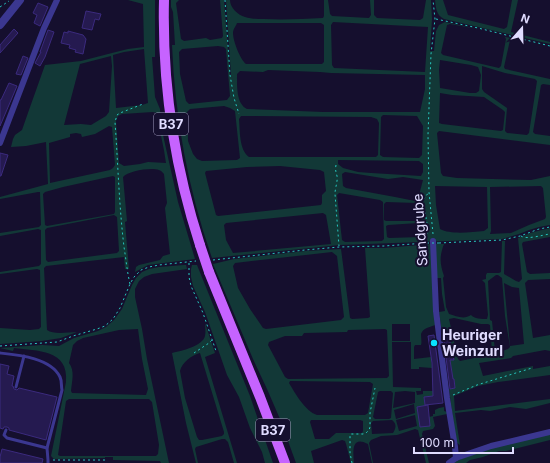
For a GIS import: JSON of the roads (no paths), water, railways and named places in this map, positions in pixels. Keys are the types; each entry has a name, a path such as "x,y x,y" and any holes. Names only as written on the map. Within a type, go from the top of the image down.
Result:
{"main road":[{"name":"B37","path":"164,0 164,57 170,116 175,150 192,221 209,272 285,463"}],"street":[{"path":"0,25 20,0"},
{"path":"0,143 44,28 57,0"},
{"name":"Sandgrube","path":"433,242 436,312 456,458"},
{"path":"449,463 456,458 491,446 550,432"}],"lane":[{"path":"0,353 24,356 38,360 54,369 59,376 62,390 47,448 48,462"},
{"path":"16,387 24,356"},
{"path":"6,430 4,435 7,438 47,448"}],"place":[{"name":"Heuriger Weinzurl","path":"434,343"}]}
